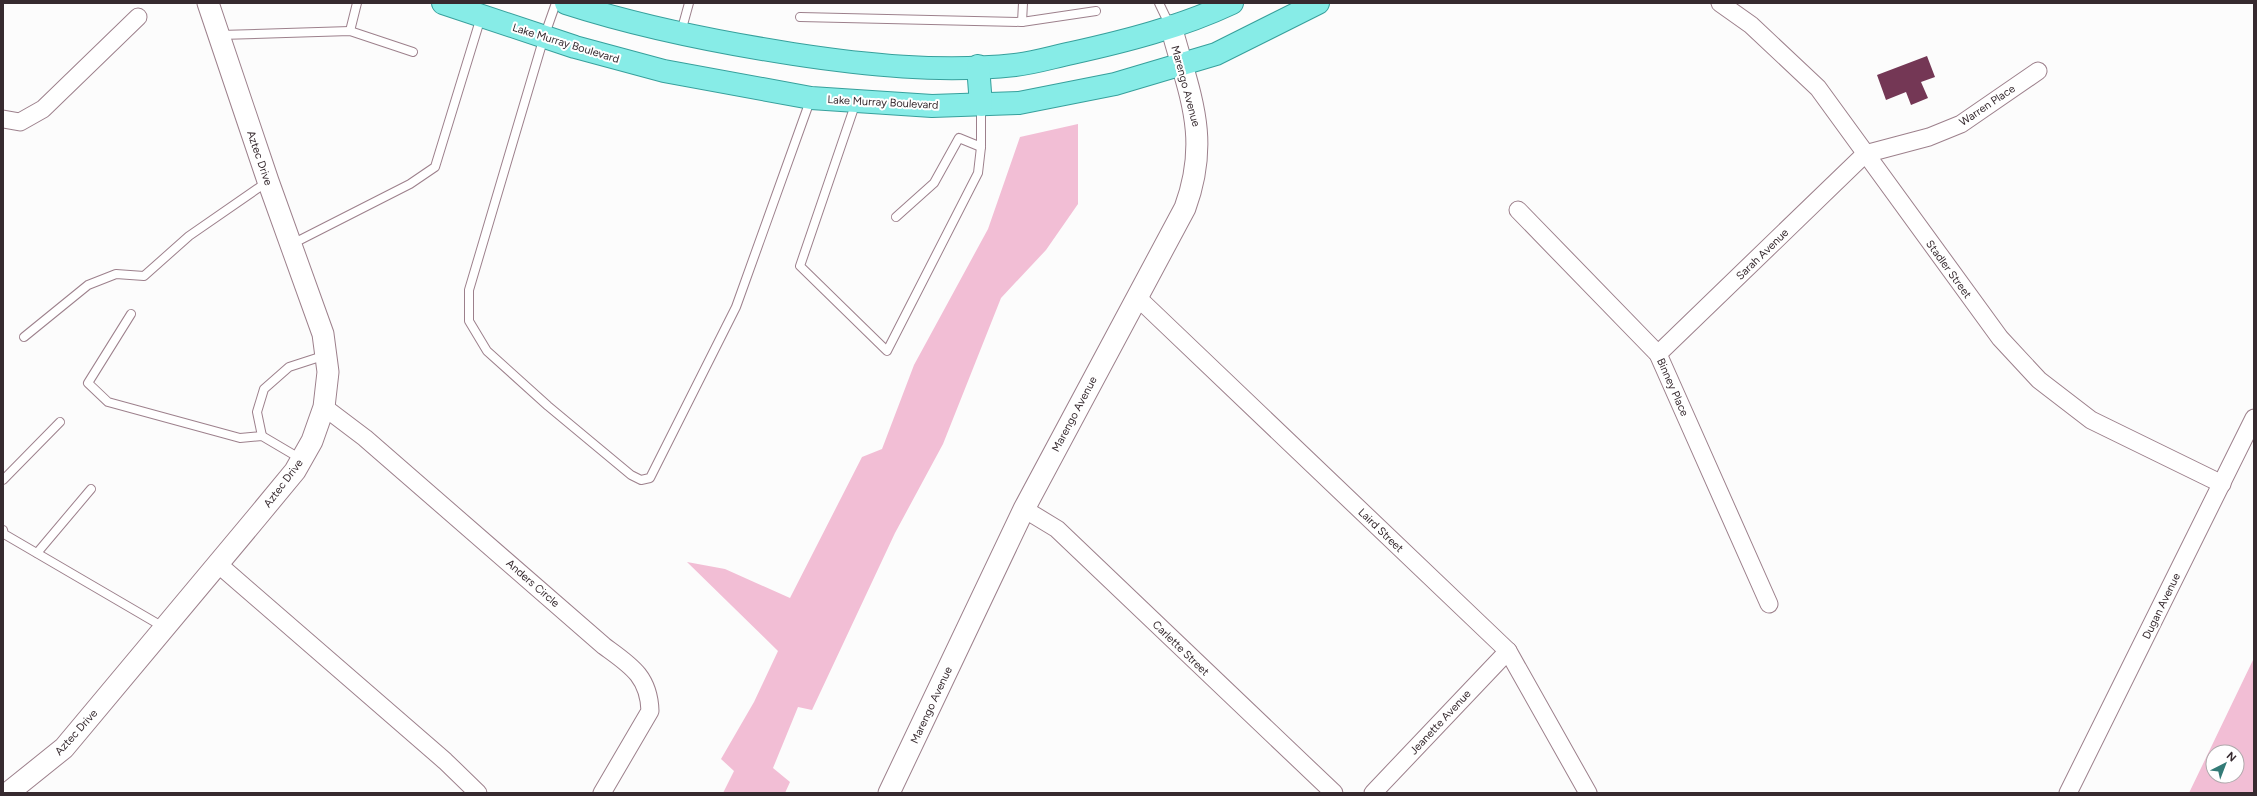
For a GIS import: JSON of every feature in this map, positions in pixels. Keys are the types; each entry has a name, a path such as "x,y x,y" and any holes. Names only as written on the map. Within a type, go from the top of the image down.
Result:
{"main road":[{"name":"Lake Murray Boulevard","path":"443,3 575,47 664,71 811,98 932,106 1019,103 1115,84 1216,54 1318,3"},
{"path":"566,3 680,35 859,64 937,68 1015,65 1113,44 1204,17 1232,3"},
{"path":"978,66 980,105"}],"street":[{"name":"Aztec Drive","path":"8,793 64,748 165,629 295,471 312,441 324,407 328,378 327,354 317,314 268,182 220,35 208,3"},
{"name":"Stadler Street","path":"1720,3 1752,25 1818,88 2000,338 2038,380 2091,420 2222,484"},
{"path":"3,119 20,122 43,109 138,17"},
{"name":"Marengo Avenue","path":"890,793 1024,509 1185,208 1195,178 1198,162 1198,131 1192,101 1171,26"},
{"name":"Warren Place","path":"1865,154 1929,138 1961,124 2038,71"},
{"name":"Sarah Avenue","path":"1658,354 1865,154"},
{"name":"Binney Place","path":"1518,210 1658,354 1769,604"},
{"name":"Laird Street","path":"1137,297 1508,651 1588,793"},
{"name":"Anders Circle","path":"324,407 364,438 604,646 635,669 647,690 650,711 602,793"},
{"name":"Dugan Avenue","path":"2068,793 2254,418"},
{"name":"Carlette Street","path":"1024,509 1057,528 1334,793"},
{"path":"218,564 445,762 478,793"},
{"name":"Jeanette Avenue","path":"1373,793 1508,651"}],"lane":[{"path":"350,30 357,3"},
{"path":"556,3 544,36 469,290 469,320 487,351 548,406 631,475 641,480 650,478 736,307 811,98"},
{"path":"680,35 689,3"},
{"path":"1022,22 1023,3"},
{"path":"1159,3 1171,26"},
{"path":"800,17 1022,22 1096,12"},
{"path":"292,244 410,184 435,166 481,16"},
{"path":"220,35 350,30 414,52"},
{"path":"856,102 800,266 887,351 978,173 981,147 980,105"},
{"path":"896,217 934,183 959,138 981,147"},
{"path":"24,336 88,284 116,274 144,276 189,236 268,182"},
{"path":"131,314 88,383 108,402 240,438 262,436 301,459"},
{"path":"262,436 257,412 264,389 289,367 327,354"},
{"path":"3,480 60,422"},
{"path":"38,553 91,489"},
{"path":"3,530 4,534 165,629"}],"shaded area":[{"path":"1078,124 1078,204 1046,250 1001,298 943,444 895,533 812,710 798,707 773,768 790,782 785,793 723,793 734,771 721,759 754,702 778,651 687,562 725,569 790,598 862,457 882,449 914,365 988,229 1020,137"},
{"path":"2254,658 2254,793 2189,793 2205,760 2205,784 2245,784 2245,744 2213,744"}],"building":[{"path":"1927,56 1935,77 1921,82 1928,98 1911,105 1906,92 1886,100 1877,75"}]}
